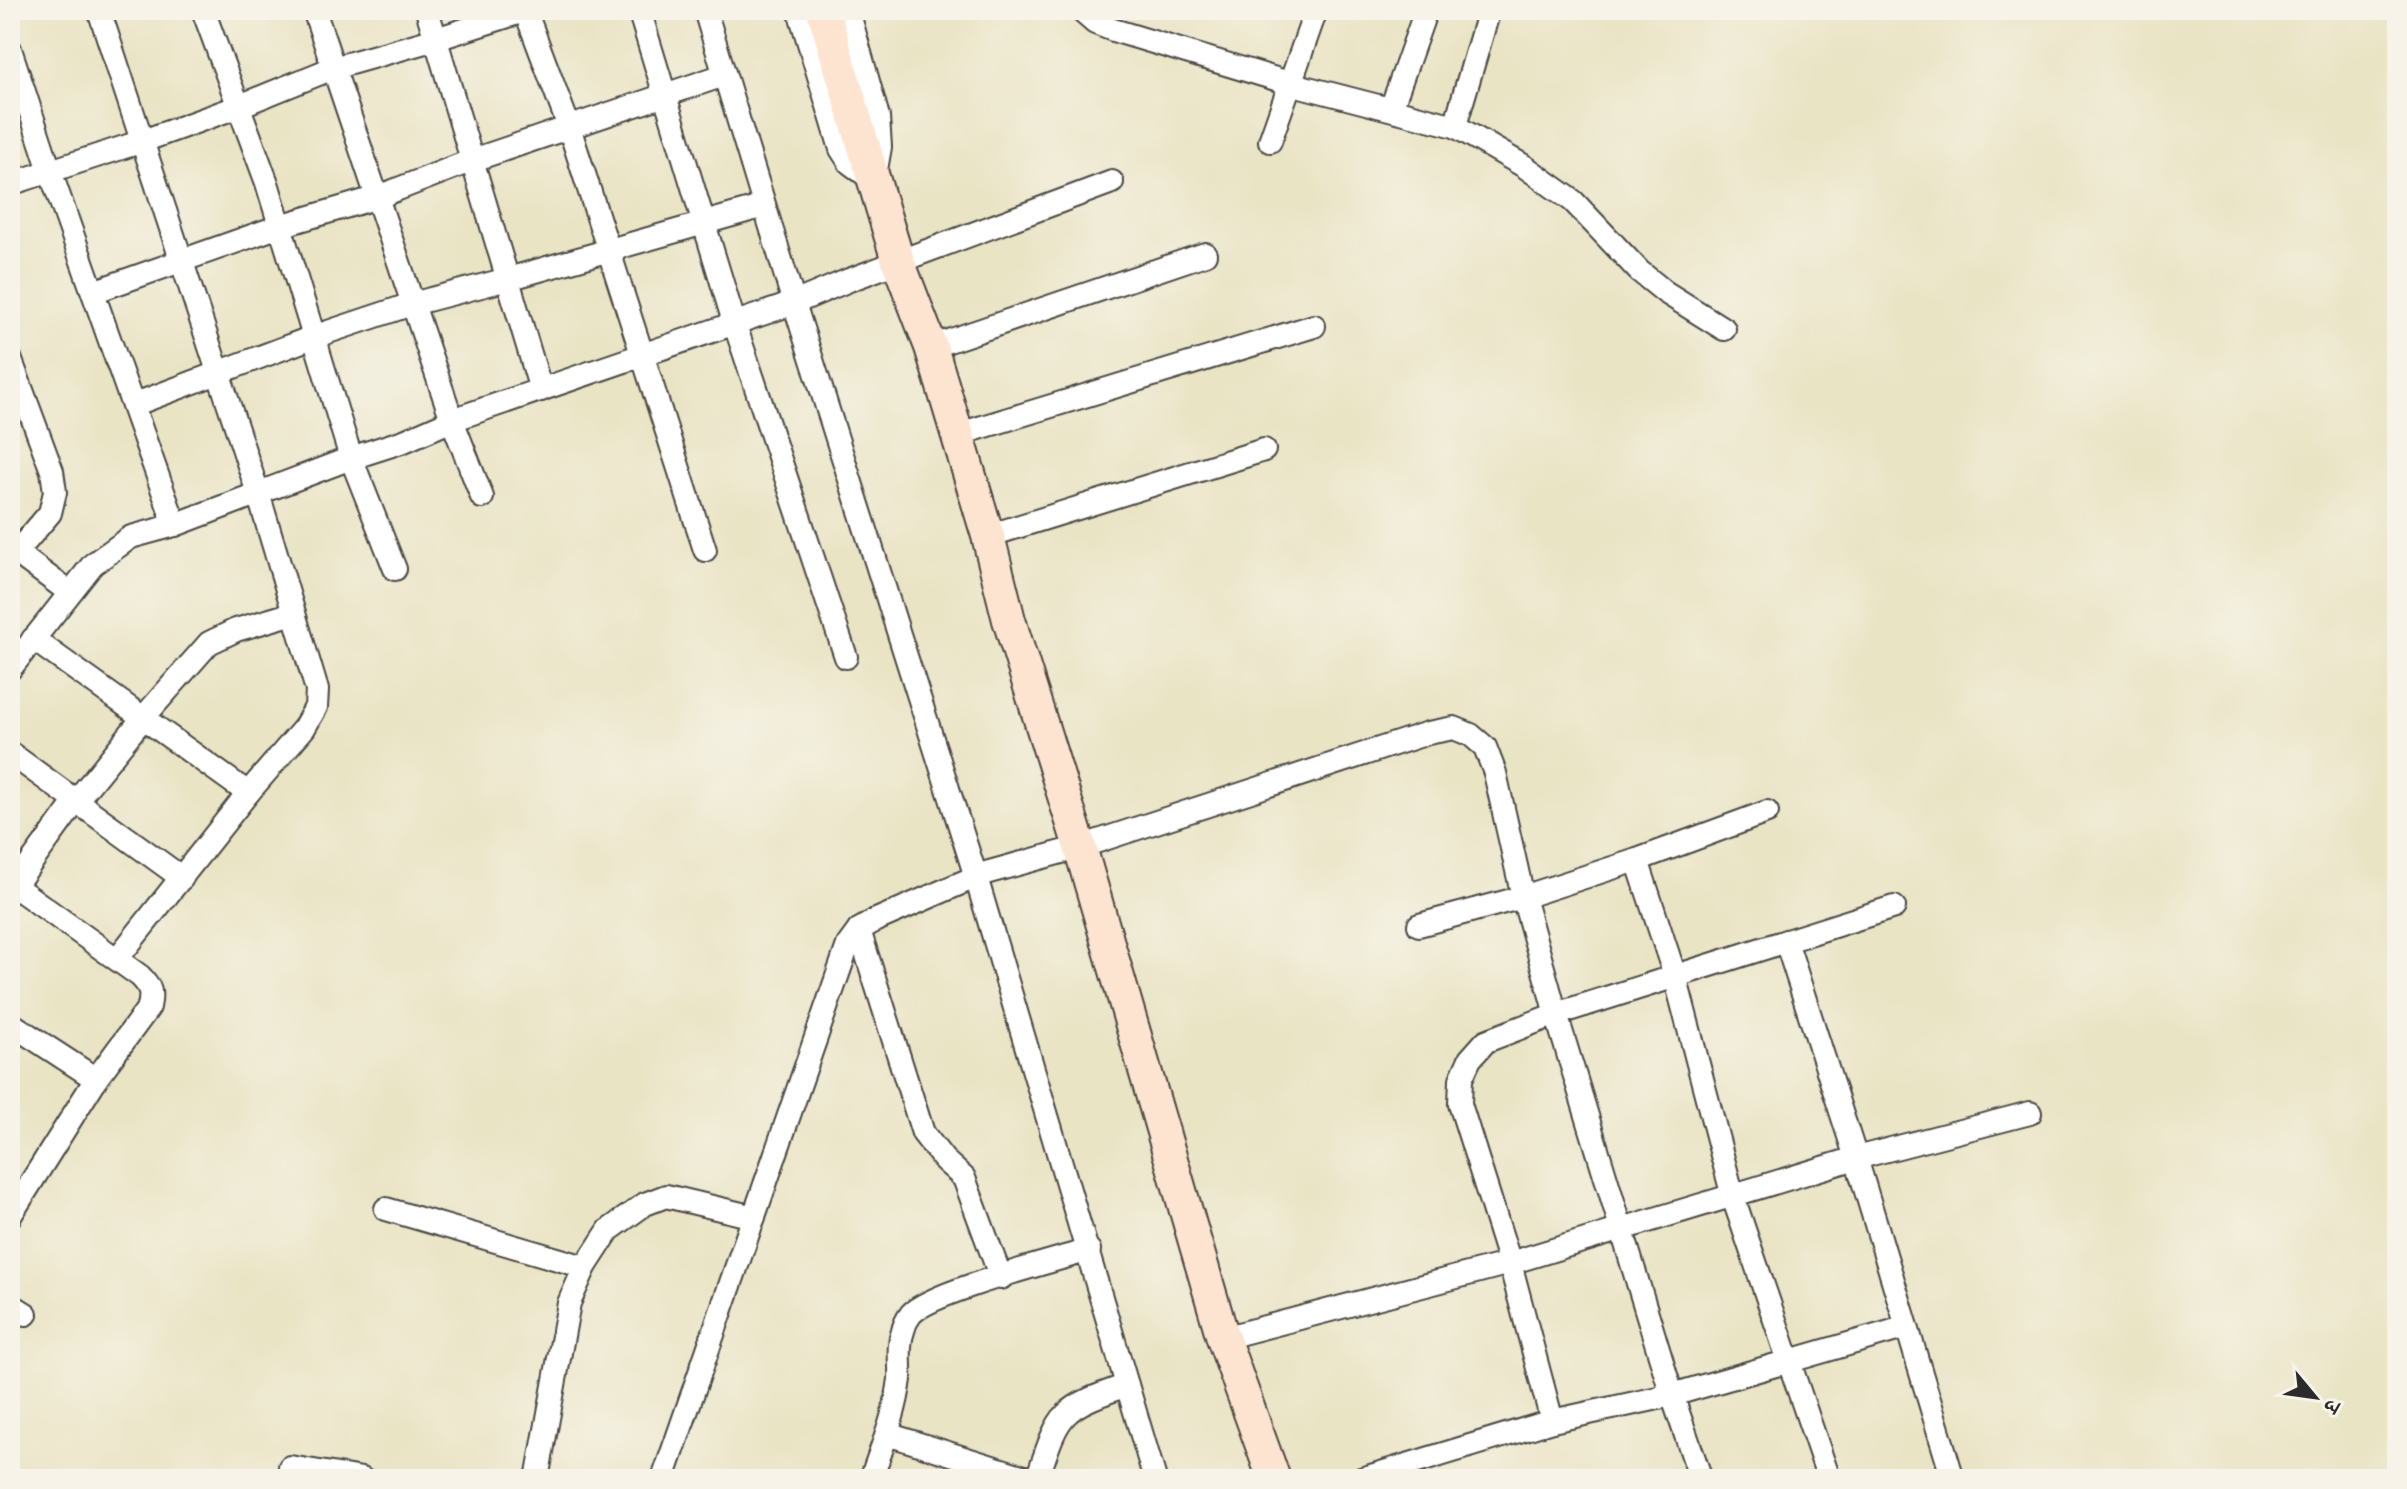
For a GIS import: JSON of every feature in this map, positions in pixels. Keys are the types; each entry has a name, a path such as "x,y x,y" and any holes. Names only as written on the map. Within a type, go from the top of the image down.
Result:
{"street":[{"path":"99,10 258,493 317,690 316,707 304,728 248,793 117,959"},
{"path":"203,10 267,183 351,458 395,569"},
{"path":"314,10 375,198 482,497"},
{"path":"427,10 541,390"},
{"path":"10,184 143,141 333,68 526,10 569,127 705,550"},
{"path":"639,10 734,322 846,657"},
{"path":"705,10 764,206 799,300 979,876 1155,1479"},
{"path":"799,10 841,149 850,163 874,181"},
{"path":"823,10 898,261 931,347 988,536 1009,620 1080,847 1223,1338 1274,1479"},
{"path":"848,10 878,117 880,147 874,181"},
{"path":"1080,10 1095,23 1113,30 1289,83 1455,126 1524,166 1573,201 1639,271 1665,292 1724,329"},
{"path":"1270,141 1316,10"},
{"path":"1391,109 1426,10"},
{"path":"1455,126 1489,10"},
{"path":"10,49 175,525"},
{"path":"93,292 280,226 375,198 473,160 724,75"},
{"path":"10,669 93,564 131,537 175,525 404,441 452,420 799,300 1112,182"},
{"path":"133,405 313,337 412,304 764,206"},
{"path":"931,347 1205,254"},
{"path":"956,435 1314,326"},
{"path":"10,358 52,471 55,492 50,513 13,551 69,592"},
{"path":"988,536 1264,450"},
{"path":"10,1216 96,1079 149,1007 152,994 149,984 117,959 11,887 143,718 209,643 236,630 294,613"},
{"path":"33,639 248,793"},
{"path":"663,1479 848,945 859,930 979,876 1080,847 1428,733 1454,728 1471,735 1485,747 1495,773 1523,897 1556,1014 1672,1395 1701,1479"},
{"path":"10,753 182,878"},
{"path":"1419,925 1523,897 1637,860 1767,812"},
{"path":"1637,860 1675,976 1733,1197 1829,1479"},
{"path":"1552,1421 1510,1263 1460,1104 1461,1079 1470,1059 1486,1041 1556,1014 1894,907"},
{"path":"859,930 923,1133 944,1160 964,1178 1001,1278"},
{"path":"1786,941 1856,1158 1953,1479"},
{"path":"10,1023 96,1079"},
{"path":"1223,1338 1510,1263 1856,1158 2030,1113"},
{"path":"537,1479 569,1303 585,1267 609,1230 645,1204 666,1196 754,1217"},
{"path":"386,1209 585,1267"},
{"path":"871,1479 887,1434 900,1378 902,1331 911,1314 931,1301 1089,1250"},
{"path":"1361,1479 1552,1421 1672,1395 1907,1327"},
{"path":"887,1434 1034,1479 1054,1430 1064,1415 1081,1401 1127,1385"},
{"path":"290,1467 362,1479"}]}
